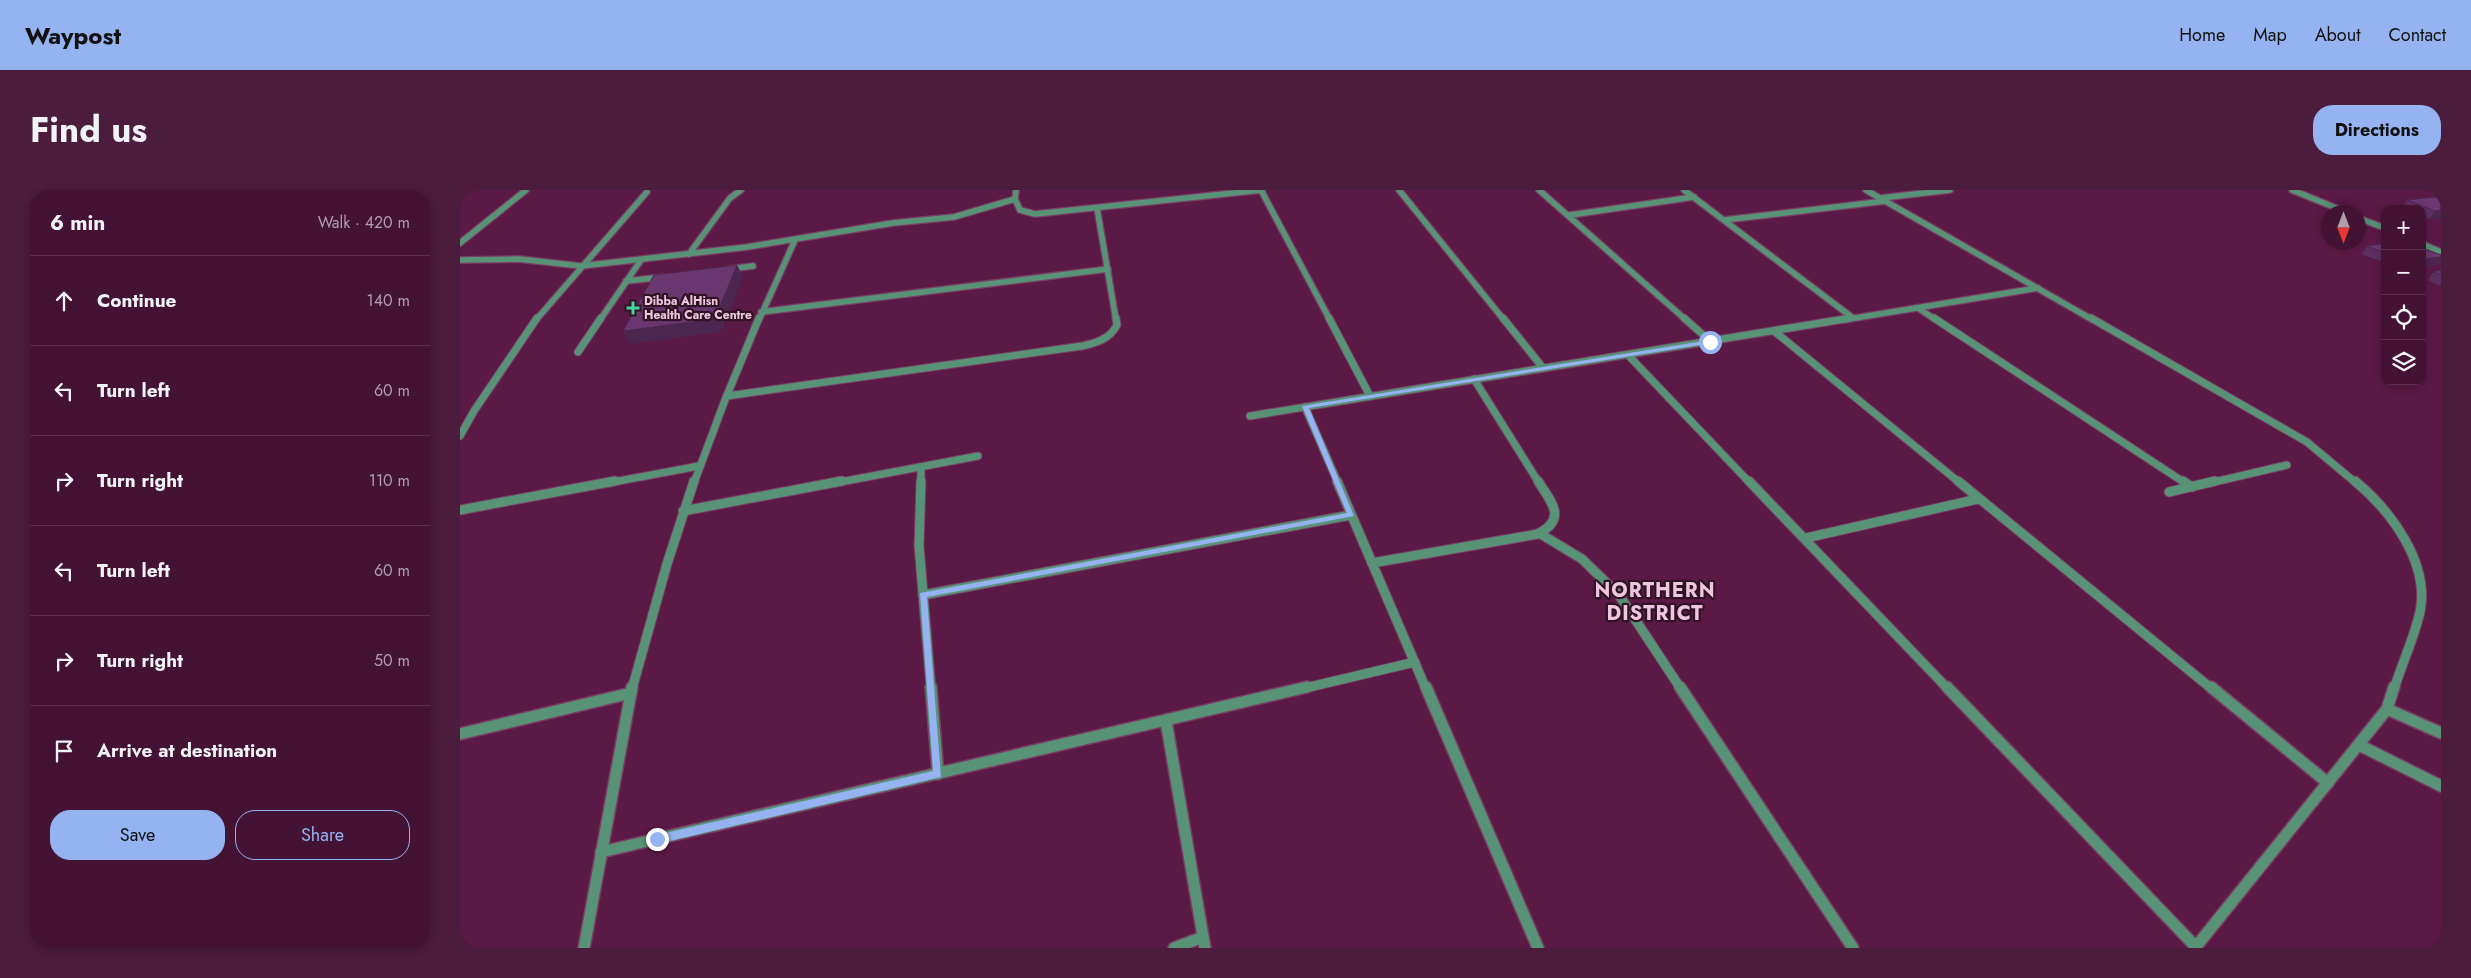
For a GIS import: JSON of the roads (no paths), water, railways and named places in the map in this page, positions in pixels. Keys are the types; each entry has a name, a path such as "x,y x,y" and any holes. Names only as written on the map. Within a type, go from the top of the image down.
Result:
{"street":[{"path":"460,243 526,190"},
{"path":"689,254 730,198 741,190"},
{"path":"1016,190 1015,199 1020,210 1035,214 1261,190 1370,396"},
{"path":"1399,190 1543,368"},
{"path":"1540,190 1710,342"},
{"path":"1684,190 1853,318"},
{"path":"1628,354 2196,948 2387,709 2420,611 2419,568 2396,524 2358,484 2307,442 1866,190"},
{"path":"1724,220 1950,190"},
{"path":"2292,190 2329,205"},
{"path":"460,436 474,411 544,308 649,191"},
{"path":"1570,215 1694,197"},
{"path":"460,260 519,259 581,266 641,260 795,240 892,223 954,217 1015,199"},
{"path":"727,396 1095,343 1109,336 1117,325 1097,208"},
{"path":"2366,221 2381,227"},
{"path":"584,948 611,790 631,693 659,586 699,466 761,312 795,240"},
{"path":"2426,246 2441,252"},
{"path":"578,352 641,260"},
{"path":"724,269 753,266"},
{"path":"761,312 941,288 1108,269"},
{"path":"626,281 675,275"},
{"path":"1250,416 2038,288"},
{"path":"1918,308 2192,487"},
{"path":"1774,331 2328,783"},
{"path":"1372,563 1525,537 1546,529 1555,519 1555,508 1474,380"},
{"path":"1305,407 1538,948"},
{"path":"683,511 978,456"},
{"path":"2168,492 2288,465"},
{"path":"460,510 699,466"},
{"path":"922,467 920,546 938,774"},
{"path":"1806,538 1978,499"},
{"path":"923,595 1351,515"},
{"path":"1539,533 1582,559 1619,595 1853,948"},
{"path":"601,852 1415,662"},
{"path":"460,734 631,693"},
{"path":"2387,709 2441,732"},
{"path":"1166,721 1204,942 1174,948"},
{"path":"2359,745 2441,786"}],"place":[{"name":"Dibba AlHisn Health Care Centre","path":"633,308"}],"district":[{"name":"NORTHERN DISTRICT","path":"1655,602"}]}
